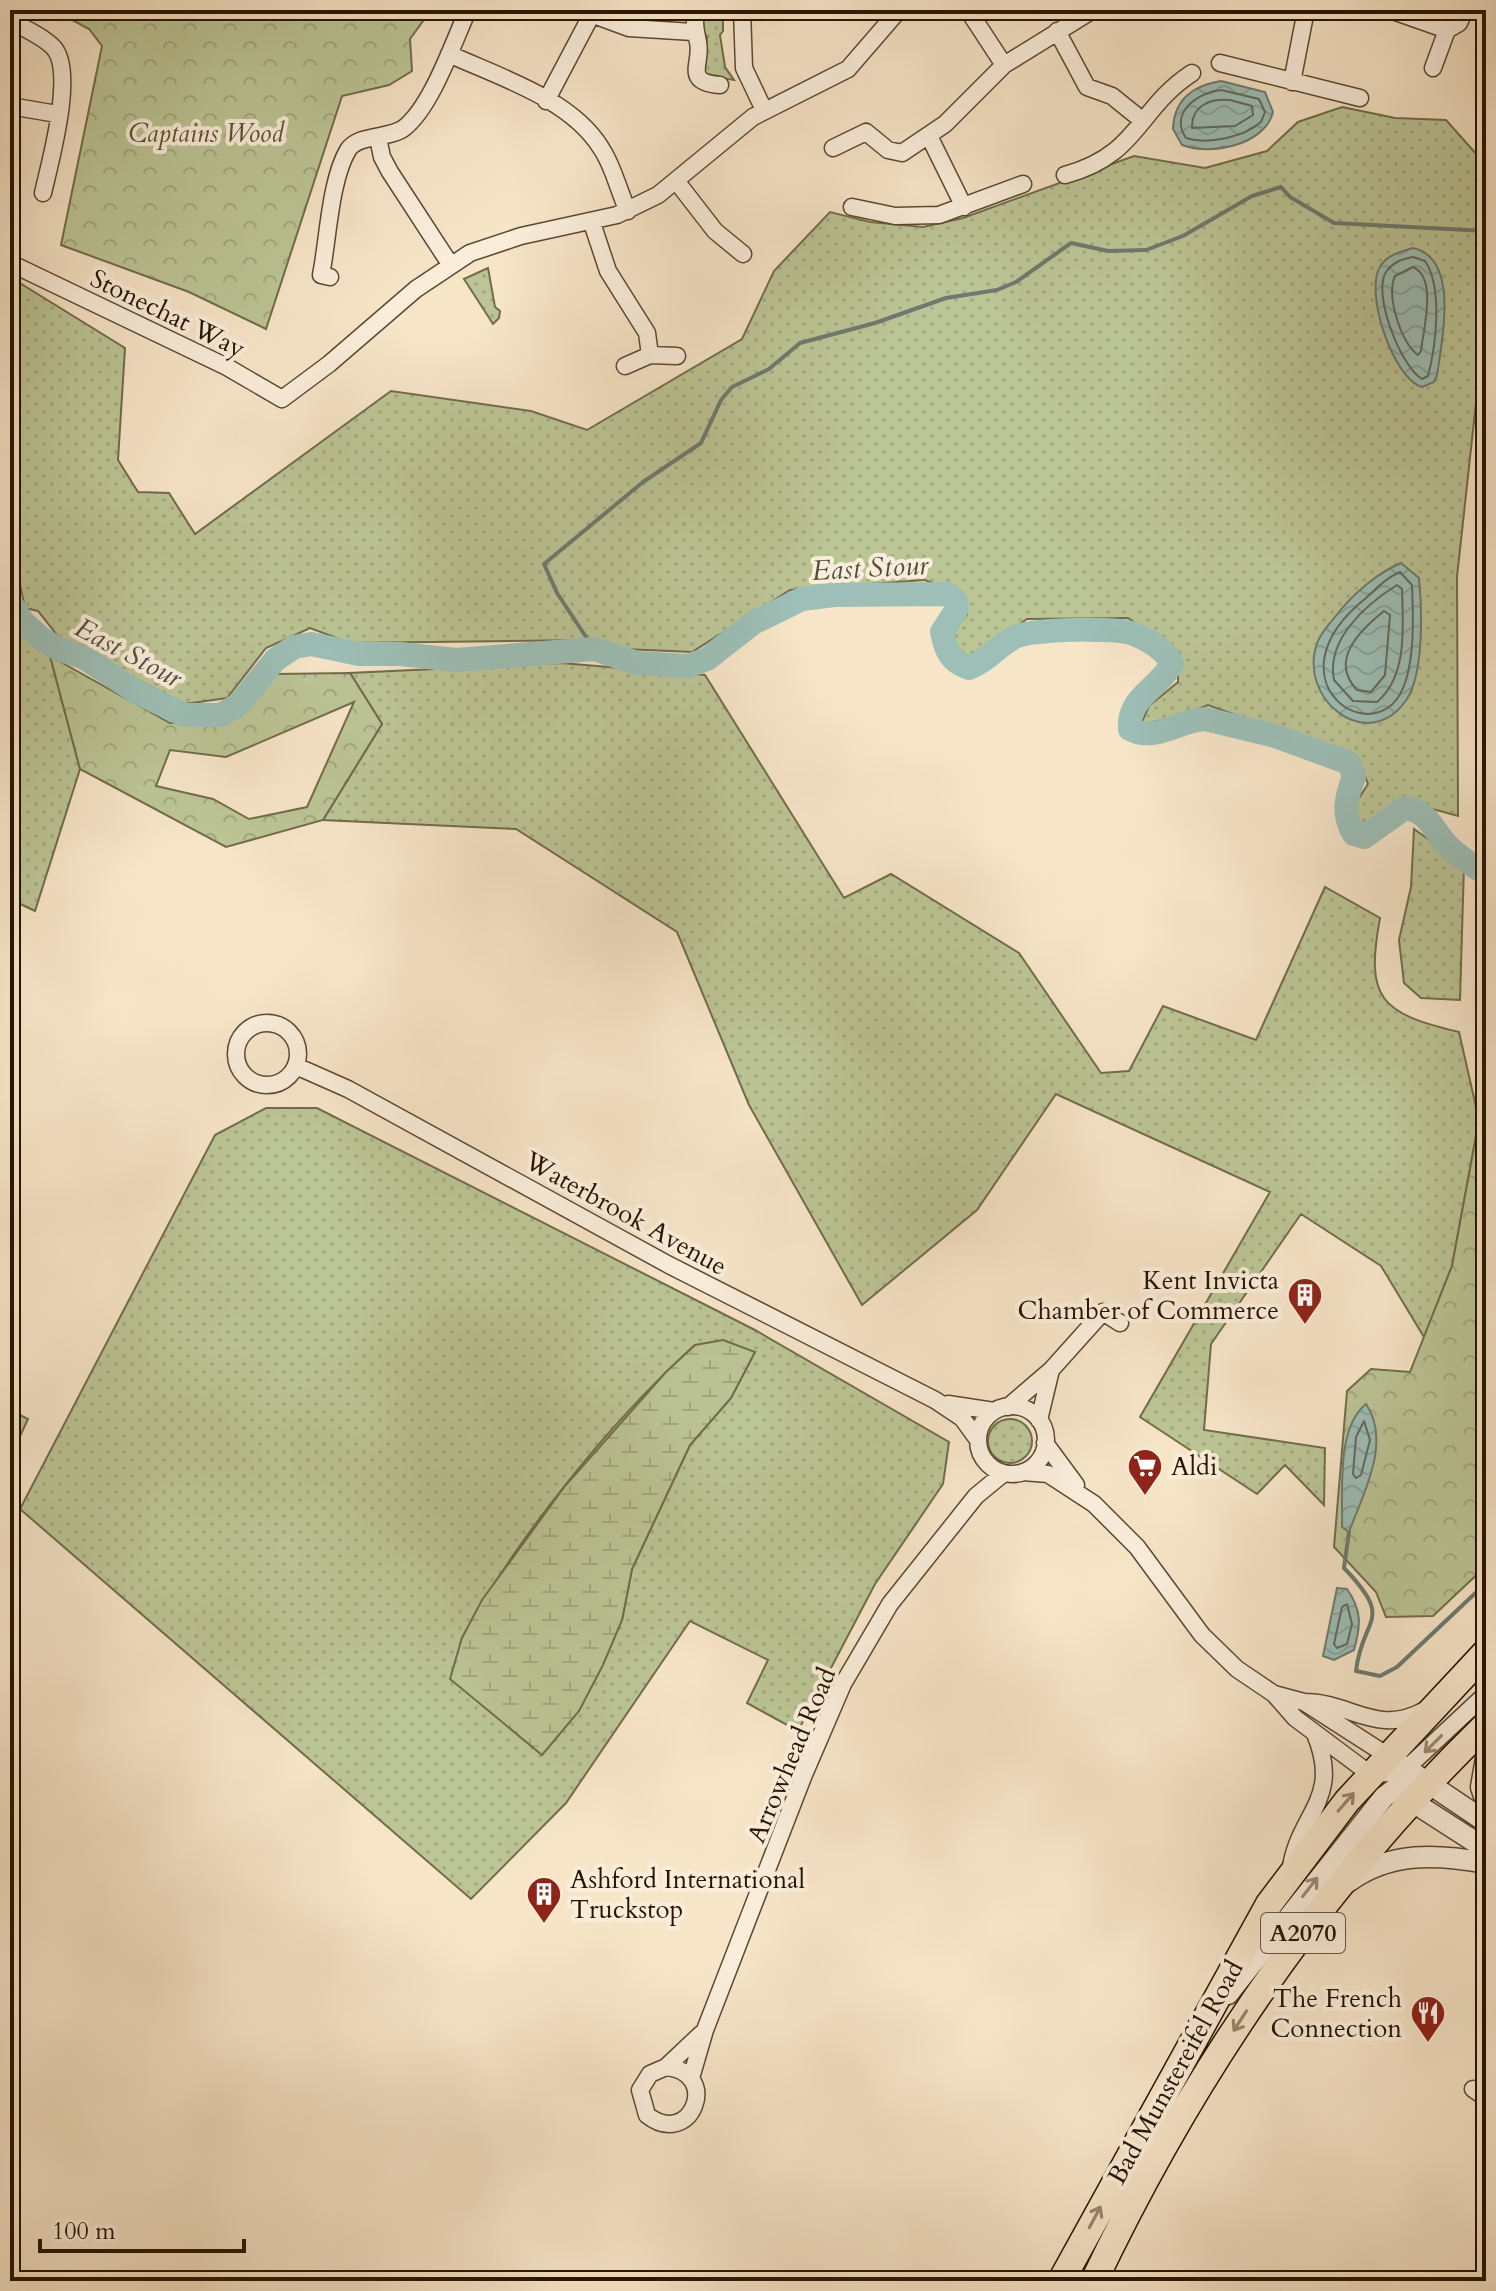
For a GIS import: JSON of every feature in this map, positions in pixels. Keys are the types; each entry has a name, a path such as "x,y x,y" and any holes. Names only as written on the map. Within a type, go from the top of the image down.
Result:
{"highway":[{"name":"Bad Munstereifel Road","path":"1061,2281 1245,1945 1290,1874 1486,1652"},
{"name":"Bad Munstereifel Road","path":"1094,2281 1132,2203 1238,2024 1411,1792 1486,1725"}],"street":[{"path":"330,277 321,275 344,159 353,144 392,135 408,124 449,54 468,10"},
{"path":"695,10 693,32 699,43 694,67 698,76 708,84 720,85"},
{"path":"742,10 744,68 764,110"},
{"path":"378,138 382,157 390,172 450,264 470,253 521,236 592,223 628,211 677,182 764,110 848,69 899,10"},
{"path":"968,10 1004,65"},
{"path":"833,148 866,132 888,150 902,153 929,136 1004,65 1093,10"},
{"path":"1292,82 1306,10"},
{"path":"1393,10 1447,30"},
{"path":"1433,68 1447,30 1459,23 1465,10"},
{"path":"546,101 592,12 629,28 693,32"},
{"path":"10,21 51,45 60,57 63,80 43,193"},
{"path":"1057,31 1087,87 1112,96 1143,121"},
{"path":"449,54 546,101 590,132 609,161 628,211"},
{"path":"1220,63 1360,98"},
{"path":"1065,175 1086,169 1116,154 1143,121 1192,73"},
{"path":"10,106 57,114"},
{"path":"929,136 964,207"},
{"path":"677,182 700,214 731,236 743,254"},
{"path":"852,207 895,216 939,215 1023,184"},
{"path":"592,223 608,271 647,333 650,355"},
{"name":"Stonechat Way","path":"10,263 227,367 282,399 450,264"},
{"path":"625,366 650,355 677,356"},
{"name":"Waterbrook Avenue","path":"296,1066 348,1089 669,1265 935,1400 962,1418 978,1440"},
{"path":"1088,1499 1048,1474 1004,1473 992,1468 983,1457 978,1440 982,1423 1051,1370 1103,1312 1120,1323"},
{"path":"1051,1370 1039,1420 1045,1443 1088,1499 1137,1547 1202,1635 1237,1669 1274,1694 1295,1718 1314,1733 1388,1766 1411,1792 1486,1822"},
{"name":"Waterbrook Avenue","path":"935,1400 1001,1409"},
{"path":"1001,1409 1025,1409 1039,1420"},
{"path":"1023,1472 1041,1457 1045,1443"},
{"name":"Arrowhead Road","path":"957,1518 978,1480 983,1457"},
{"name":"Arrowhead Road","path":"691,2078 705,2030 843,1684 890,1604 976,1496 1004,1473"},
{"path":"1274,1694 1304,1702 1324,1702 1368,1719 1396,1721 1440,1701"},
{"path":"1388,1766 1486,1694"},
{"path":"1304,1702 1388,1766 1411,1792 1486,1849"},
{"path":"1290,1874 1293,1846 1321,1798 1323,1756 1314,1733"},
{"path":"1486,1758 1481,1787 1486,1802"},
{"path":"1209,2014 1240,1981 1357,1828 1411,1792"},
{"path":"1336,1890 1358,1874 1408,1857 1448,1857 1486,1863"},
{"name":"Arrowhead Road","path":"666,2067 705,2030"},
{"path":"666,2067 683,2071 691,2078 697,2096 690,2114 674,2124 655,2121 642,2107 640,2090 650,2074 666,2067"}],"green space":[{"name":"Captains Wood","path":"54,10 431,10 410,39 412,71 389,85 342,96 266,329 189,292 61,245 102,46 89,29"},
{"path":"703,10 723,10 723,31 720,35 725,67 734,80 703,75 707,37 699,28 703,26"},
{"path":"1342,107 1395,118 1446,120 1486,165 1486,311 1457,577 1458,816 1400,800 1358,828 1352,809 1368,784 1358,759 1208,705 1174,718 1141,724 1149,706 1178,682 1178,656 1128,618 1027,619 971,659 954,645 951,632 967,615 964,596 925,580 790,590 692,652 624,649 581,640 350,643 310,628 266,648 227,698 185,704 64,644 38,611 25,608 10,537 10,277 125,348 118,460 138,492 169,493 195,534 391,391 531,411 587,430 742,339 774,271 830,212 870,222 923,227 963,218 1134,156 1205,168 1267,151 1298,122"},
{"path":"488,268 495,307 500,311 499,318 493,324 464,279"},
{"path":"10,617 13,625 50,656 80,769 35,911 10,899"},
{"path":"50,656 170,723 241,716 275,674 350,673 382,724 323,820 226,847 80,769","holes":["354,702 307,807 249,819 213,799 156,786 170,750 226,757"]},
{"path":"561,663 705,675 844,898 891,874 1019,953 1101,1073 1129,1071 1163,1006 1256,1040 1325,887 1380,918 1375,967 1384,998 1411,1018 1459,1032 1479,1120 1452,1266 1424,1337 1381,1266 1301,1214 1211,1344 1204,1430 1325,1448 1324,1505 1285,1465 1257,1494 1140,1417 1270,1192 1056,1094 977,1210 862,1305 749,1105 677,932 516,829 323,820 382,724 350,673"},
{"path":"1414,829 1464,865 1460,1000 1421,998 1404,983 1399,940 1411,887"},
{"path":"266,1108 317,1108 755,1330 949,1442 943,1484 875,1584 798,1731 747,1703 768,1660 690,1621 566,1803 471,1899 20,1509 215,1135","holes":["695,1345 755,1352 731,1398 690,1445 632,1569 622,1620 462,1638 510,1560 567,1482 663,1376"]},
{"path":"1479,1120 1486,1133 1486,1566 1433,1616 1386,1617 1376,1592 1334,1547 1347,1391 1371,1369 1410,1372 1452,1266"},
{"path":"723,1340 755,1352 731,1398 690,1445 632,1569 622,1620 603,1665 579,1711 542,1755 450,1679 462,1638 482,1600 565,1486 666,1372 695,1345"},
{"path":"10,1410 28,1419 10,1458"},
{"path":"1010,1419 1025,1426 1032,1441 1025,1456 1010,1463 995,1456 988,1441 995,1426"}],"water":[{"path":"1221,81 1265,92 1273,112 1268,123 1259,133 1235,145 1207,149 1182,145 1173,129 1177,109 1194,90"},
{"path":"1413,248 1428,255 1437,267 1443,284 1444,323 1437,375 1434,382 1422,387 1401,368 1392,351 1378,312 1376,293 1376,277 1384,261"},
{"path":"1401,563 1419,578 1420,640 1413,687 1407,699 1391,715 1373,722 1356,721 1339,713 1326,700 1317,682 1314,662 1318,641 1330,622 1359,591"},
{"path":"1366,1404 1373,1419 1376,1451 1349,1532 1342,1527 1345,1444 1356,1415"},
{"path":"1337,1588 1347,1589 1352,1597 1358,1611 1359,1625 1354,1650 1334,1660 1323,1656"}],"waterway":[{"path":"594,649 557,593 544,564 643,482 701,443 721,400 732,387 769,369 800,343 875,323 946,298 997,290 1016,282 1071,243 1108,251 1146,250 1183,236 1252,196 1281,187 1290,197 1334,223 1486,231"},
{"name":"East Stour","path":"10,602 23,622 42,639 60,650 83,657 138,693 184,715 221,715 239,704 275,660 294,647 311,644 359,654 400,654 456,660 594,649 637,663 688,666 707,659 753,623 802,599 834,595 947,594 956,601 957,609 942,632 945,645 957,662 969,668 1009,640 1024,634 1094,630 1134,634 1156,646 1172,664 1133,709 1130,729 1139,733 1158,732 1206,719 1275,736 1349,763 1354,777 1347,799 1347,813 1354,834 1364,837 1405,808 1413,810 1426,818 1454,852 1486,874"},
{"path":"1349,1532 1344,1568 1369,1599 1372,1610 1356,1671 1380,1676 1397,1667 1486,1583"}],"place":[{"name":"Kent Invicta Chamber of Commerce","path":"1305,1326"},
{"name":"Aldi","path":"1145,1497"},
{"name":"Ashford International Truckstop","path":"544,1925"},
{"name":"The French Connection","path":"1428,2044"}]}
